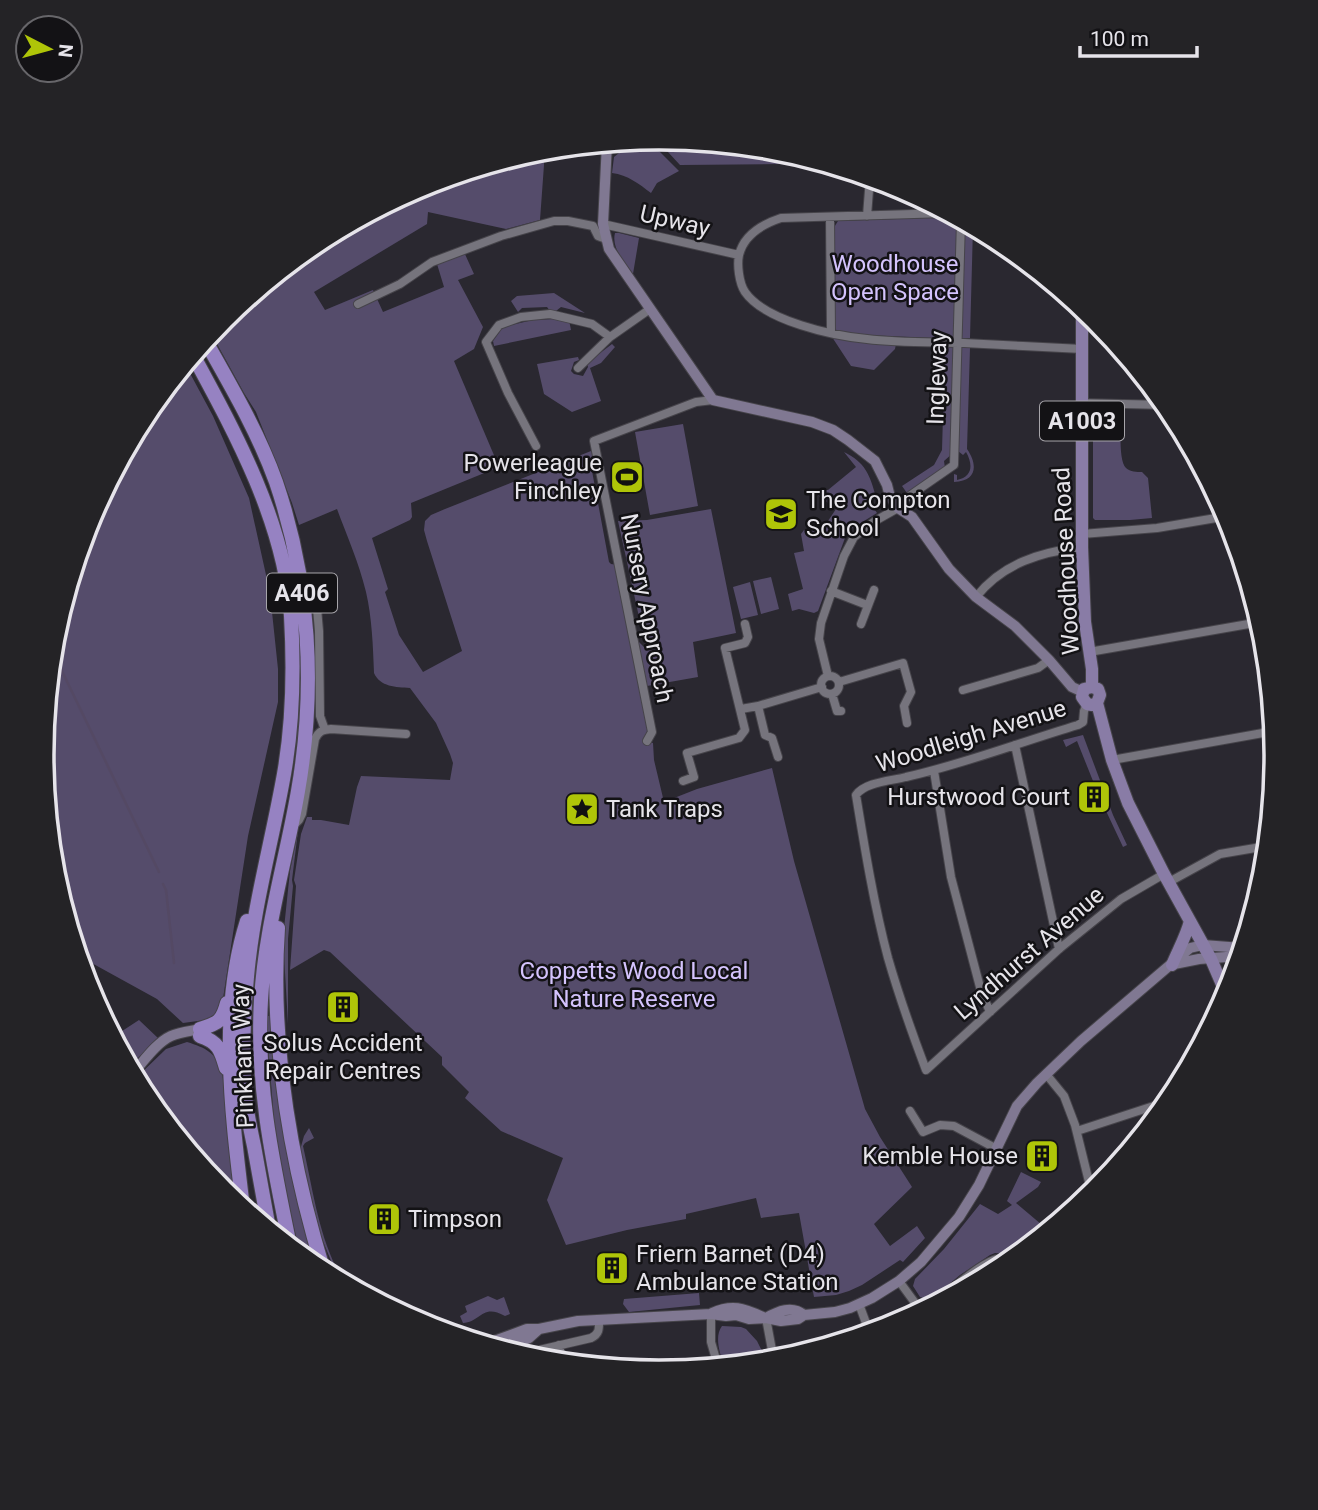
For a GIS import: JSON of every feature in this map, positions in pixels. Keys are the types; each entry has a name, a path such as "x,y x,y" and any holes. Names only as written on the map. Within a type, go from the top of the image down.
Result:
{"highway":[{"name":"A406","path":"210,349 250,423 271,470 289,523 300,578 307,639 308,708 304,750 283,863 276,954 277,1020 282,1083 290,1132 302,1195 319,1255"},
{"name":"A406","path":"198,364 257,484 278,550 290,615 290,728 285,771 262,877"},
{"name":"Pinkham Way","path":"283,863 265,960 261,999 261,1053 268,1140 287,1232"},
{"path":"241,1192 234,1139 231,1024 241,940 262,877"},
{"name":"Pinkham Way","path":"262,877 247,977 244,1042 246,1104 266,1215"},
{"path":"232,1090 220,1050 200,1032 222,1018 237,965"}],"main road":[{"path":"607,153 603,224 609,249 713,400 812,422 833,430 875,461 890,497 898,508 912,517 949,569 976,597 1015,625 1072,687 1090,696"},
{"name":"Woodhouse Road","path":"1082,322 1082,540 1085,612 1092,669 1090,696 1128,803 1207,952"},
{"path":"1172,965 1190,921"},
{"path":"500,1338 527,1329 578,1321 711,1314 736,1315 749,1320 766,1318 781,1321 798,1319 804,1315 835,1312 859,1304 899,1281 920,1264 959,1217 979,1185 1017,1106 1046,1074 1190,948 1230,955"},
{"path":"1172,965 1207,952 1232,949"},
{"name":"A1003","path":"1207,952 1220,981"},
{"path":"140,1065 166,1039 179,1033 200,1032"},
{"path":"522,1342 539,1329"}],"street":[{"path":"867,216 869,188"},
{"path":"927,214 781,218 764,224 748,237 739,255 739,276 744,291 756,303 775,315 831,333 867,339 1082,349"},
{"path":"830,217 831,333"},
{"path":"358,304 400,284 432,262 501,236 554,221 593,226 598,236 606,239"},
{"name":"Upway","path":"603,224 739,255"},
{"name":"Ingleway","path":"898,508 905,499 954,465 961,231"},
{"path":"578,368 610,337 650,309"},
{"path":"536,446 508,393 486,342 499,325 521,317 550,314 592,324 610,337"},
{"name":"Nursery Approach","path":"647,741 652,732 594,441 696,402 713,400"},
{"path":"1081,403 1152,405"},
{"path":"828,676 819,639 821,624 844,556 854,537 898,508"},
{"path":"976,597 1004,571 1082,540 1215,518"},
{"path":"300,578 308,582 316,597 321,649 320,716 325,730"},
{"path":"861,624 874,590"},
{"path":"831,591 867,605"},
{"path":"683,781 694,777 687,753 739,738 745,730 725,648 745,643 748,637 745,624"},
{"path":"1089,652 1249,624"},
{"path":"963,690 1038,668 1049,660"},
{"path":"839,682 903,663 911,692 904,706 907,723"},
{"path":"828,676 835,676 839,682 839,688 832,694 822,687 822,681 828,676"},
{"path":"741,709 822,687"},
{"path":"832,694 837,710 841,711"},
{"name":"Woodleigh Avenue","path":"926,1070 888,957 856,795 860,789 934,771 1078,725 1083,722 1084,710 1090,696"},
{"path":"758,706 765,735 772,738 778,757"},
{"path":"291,827 302,814 318,733 325,730 406,734"},
{"path":"1112,760 1263,733"},
{"path":"1015,745 1059,949"},
{"path":"934,771 951,877 981,991 990,1012"},
{"name":"Lyndhurst Avenue","path":"926,1070 1059,949 1121,899 1220,854 1257,848"},
{"path":"1046,1074 1064,1096 1077,1131 1089,1181"},
{"path":"1077,1131 1150,1107"},
{"path":"911,1111 923,1132 940,1125 954,1126 997,1149"},
{"path":"899,1281 915,1302"},
{"path":"859,1304 866,1323"},
{"path":"711,1314 711,1342 715,1357"},
{"path":"766,1318 772,1349"},
{"path":"544,1349 595,1336 599,1331 599,1319"},
{"path":"559,1345 560,1351"}],"green space":[{"path":"658,150 679,171 657,183 651,193 638,183 612,173 614,157 619,153 617,152"},
{"path":"666,150 738,155 781,163 781,164 680,165"},
{"name":"Coppetts Wood Local Nature Reserve","path":"544,162 540,220 506,229 428,212 427,224 314,292 325,310 373,290 383,312 444,287 437,264 464,252 474,274 458,280 483,327 474,349 454,361 499,467 411,503 410,520 372,538 399,635 423,672 462,651 424,530 425,521 431,515 591,451 594,453 597,470 592,471 609,562 618,565 650,742 653,743 654,760 664,802 697,789 772,768 794,861 865,1109 912,1187 874,1224 890,1246 917,1226 925,1238 903,1262 900,1260 849,1291 814,1297 799,1213 761,1218 756,1198 686,1214 686,1219 566,1245 547,1200 563,1158 501,1131 465,1098 469,1092 442,1065 442,1057 330,952 324,950 290,970 296,886 294,880 301,834 307,817 349,825 361,776 450,780 453,763 436,723 410,688 384,684 374,673 366,592 337,509 299,525 256,412 216,343 260,300 291,275 357,231 428,196 465,182"},
{"name":"Woodhouse Open Space","path":"935,218 957,229 955,339 864,335 837,331 833,325 833,229 838,221"},
{"path":"615,233 639,238 633,274 617,250"},
{"path":"964,233 973,238 970,338 962,338"},
{"path":"554,293 585,313 561,307 556,311 550,311 547,307 522,308 518,312 511,301 517,296"},
{"path":"533,320 569,320 571,330 494,346 493,341 503,327"},
{"path":"832,337 896,344 895,349 874,370 851,366"},
{"path":"612,344 615,347 601,363 590,368 601,401 572,412 544,394 537,364 578,357 579,360 574,362 571,371 583,376 588,367 587,363"},
{"path":"945,346 955,346 953,453 944,461 945,468 907,493 902,486 934,465 942,450"},
{"path":"960,348 970,348 967,449 974,466 967,479 954,482 954,474 957,475 957,480 966,476 970,469 966,452 963,455 958,451"},
{"path":"190,373 213,416 249,498 270,593 278,669 278,702 248,836 220,1018 183,1023 157,999 91,963 86,949 75,912 59,834 54,755 56,715 66,637 86,561 100,524 135,453"},
{"path":"1093,412 1121,412 1123,464 1128,469 1142,472 1148,478 1152,518 1093,518"},
{"path":"683,424 698,506 650,515 635,432"},
{"path":"844,452 857,460 869,476 876,497 869,501 877,513 851,529 845,538 818,611 792,611 788,594 803,589 794,553 804,551 801,534 804,530 817,527 822,530 836,509 812,491 828,490 856,467"},
{"path":"711,509 736,633 693,642 698,677 647,686 637,640 646,649 618,521 647,520"},
{"path":"771,577 779,609 761,614 753,581"},
{"path":"750,582 758,615 741,619 733,587"},
{"path":"1083,735 1127,845 1123,847 1077,741 1066,747 1063,740"},
{"path":"298,831 288,939 288,1024 283,938 290,871"},
{"path":"268,1016 272,1016 314,1251 297,1239 284,1184 275,1133"},
{"path":"139,1020 159,1039 136,1059 122,1031"},
{"path":"187,1042 200,1046 216,1059 222,1071 235,1187 179,1123 143,1071 166,1049"},
{"path":"309,1128 314,1138 303,1146 320,1223 335,1266 320,1234 300,1150"},
{"path":"1021,1172 1041,1182 1016,1203 1041,1224 1001,1254 990,1255 946,1287 924,1298 920,1297 913,1286 915,1279 944,1249 980,1204 998,1214 1012,1205 1007,1201"},
{"path":"699,1293 700,1305 629,1312 623,1304 624,1299"},
{"path":"488,1296 497,1300 504,1297 510,1314 505,1316 491,1311 463,1323 460,1316 467,1312 465,1306"},
{"path":"722,1326 746,1329 762,1351 721,1356 718,1340"}],"waterway":[{"path":"60,668 159,872"},
{"path":"163,884 166,890 174,963"}],"place":[{"name":"Powerleague Finchley","path":"627,477"},
{"name":"The Compton School","path":"781,514"},
{"name":"Hurstwood Court","path":"1094,797"},
{"name":"Tank Traps","path":"582,809"},
{"name":"Solus Accident Repair Centres","path":"343,1007"},
{"name":"Kemble House","path":"1042,1156"},
{"name":"Timpson","path":"384,1219"},
{"name":"Friern Barnet (D4) Ambulance Station","path":"612,1268"}]}
